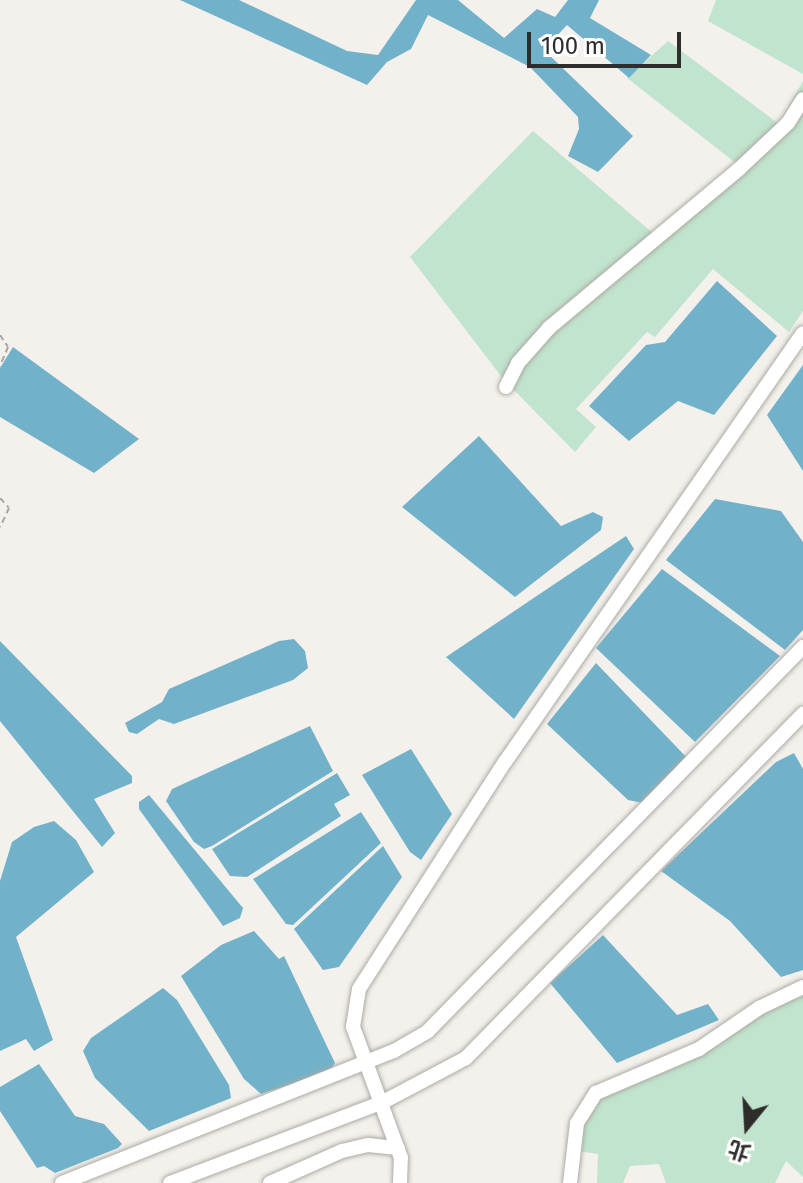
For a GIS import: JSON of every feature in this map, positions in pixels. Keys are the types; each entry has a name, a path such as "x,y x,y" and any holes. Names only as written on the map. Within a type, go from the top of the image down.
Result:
{"street":[{"path":"506,387 518,363 549,328 739,169 788,123 803,99"},
{"path":"400,1183 398,1148 353,1027 359,989 505,762 803,333"},
{"path":"62,1183 370,1066 428,1031 803,647"},
{"path":"170,1183 382,1099 466,1058 803,714"},
{"path":"570,1183 577,1123 596,1093 699,1049 759,1008 803,987"},
{"path":"270,1183 342,1151 368,1145 398,1148"}],"path":[{"path":"0,335 8,347 0,366"},
{"path":"0,498 9,508 0,527"}],"green space":[{"path":"716,0 803,0 803,74 708,21"},
{"path":"668,41 779,124 803,81 803,311 789,332 713,269 655,337 647,332 576,409 596,427 575,452 504,380 410,257 533,131 654,234 737,164 627,78"},
{"path":"803,990 803,1177 786,1161 775,1183 666,1183 659,1164 630,1166 623,1183 597,1183 598,1154 577,1151 579,1127 595,1100"}],"water":[{"path":"180,0 239,0 347,51 378,55 416,0 458,0 504,38 537,9 555,17 568,0 599,0 590,18 651,55 629,78 567,25 544,50 633,136 598,172 568,156 579,129 578,117 530,67 428,15 411,49 387,62 367,85"},
{"path":"717,281 777,336 714,415 678,401 629,441 589,406 646,345 665,342"},
{"path":"13,347 139,439 94,473 0,417 0,368"},
{"path":"803,365 803,471 767,415"},
{"path":"479,436 561,526 593,512 603,517 601,530 515,597 402,507"},
{"path":"715,499 781,511 803,542 803,630 785,650 666,560"},
{"path":"626,536 634,549 514,719 446,657"},
{"path":"662,569 780,656 695,742 596,648"},
{"path":"294,639 305,651 308,668 293,680 174,724 159,719 137,734 129,732 125,723 162,702 169,689 279,641"},
{"path":"0,641 132,776 132,783 94,799 115,833 102,847 0,721"},
{"path":"596,663 690,761 643,803 628,800 547,724"},
{"path":"310,726 333,771 212,846 204,849 194,842 166,801 172,789"},
{"path":"411,749 452,814 421,860 410,852 362,775"},
{"path":"794,753 803,769 803,970 781,977 730,921 661,871 776,762"},
{"path":"337,773 350,795 334,804 341,816 247,877 230,876 212,849"},
{"path":"149,795 243,908 240,918 223,926 139,809 139,802"},
{"path":"361,812 381,843 293,925 286,924 253,879"},
{"path":"54,821 76,840 94,872 16,937 53,1040 34,1051 26,1039 0,1051 0,881 12,842 34,827"},
{"path":"383,846 402,877 339,967 323,970 294,929"},
{"path":"254,931 279,959 284,956 335,1063 330,1071 261,1094 244,1079 181,976 221,945"},
{"path":"603,935 677,1015 708,1004 719,1020 617,1063 550,983"},
{"path":"163,988 177,1000 229,1085 231,1098 149,1131 95,1078 83,1051 91,1038"},
{"path":"39,1064 75,1116 104,1124 122,1144 118,1148 55,1173 44,1166 37,1168 0,1111 0,1087"}]}
